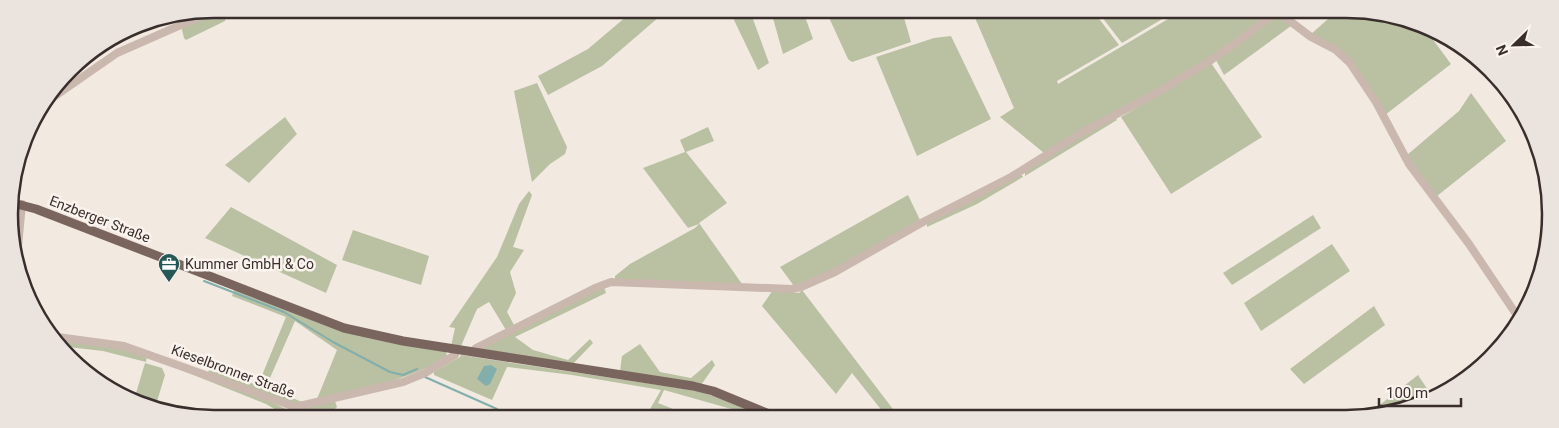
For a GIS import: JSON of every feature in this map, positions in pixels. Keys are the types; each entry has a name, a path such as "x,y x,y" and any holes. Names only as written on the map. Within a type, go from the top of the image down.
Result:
{"main road":[{"name":"Enzberger Straße","path":"18,203 344,328 473,352 694,386 713,391 759,410"}],"street":[{"path":"58,94 117,52 195,18"},
{"path":"473,352 476,348 541,315 611,282 792,289 801,287 835,272 923,222 976,197 1083,132 1162,90 1243,38 1269,18"},
{"path":"1285,18 1311,37 1336,50 1350,63 1376,102 1409,164 1469,244 1515,312"},
{"path":"19,238 22,204"},
{"name":"Kieselbronner Straße","path":"61,337 124,346 295,408 403,382 425,373 455,355 456,349"}],"green space":[{"path":"199,18 226,18 225,21 186,40 181,26"},
{"path":"625,18 658,18 602,66 548,95 538,76 588,49"},
{"path":"734,18 753,18 769,63 758,70"},
{"path":"773,18 806,18 813,39 783,54"},
{"path":"829,18 904,18 911,42 852,62 848,59"},
{"path":"975,18 1099,18 1119,45 1057,81 1058,84 1170,18 1263,18 1217,52 1161,88 1044,153 1000,117 1014,108"},
{"path":"1103,18 1164,18 1122,43"},
{"path":"1273,18 1281,18 1291,26 1224,75 1216,60"},
{"path":"1329,18 1358,18 1383,21 1420,32 1432,38 1451,64 1385,115 1359,72 1311,34"},
{"path":"951,36 991,119 917,156 876,57 934,38"},
{"path":"1211,63 1262,137 1171,194 1121,117"},
{"path":"537,83 567,147 565,154 550,164 532,182 514,91"},
{"path":"1471,93 1506,141 1437,196 1407,155 1459,111"},
{"path":"285,117 297,134 249,183 225,165"},
{"path":"1115,117 1117,120 1025,176 1025,171"},
{"path":"708,127 714,141 686,152 727,203 699,223 742,284 615,280 615,276 630,264 699,224 688,228 643,168 685,152 680,140"},
{"path":"1021,174 1023,177 977,204 927,227 927,223"},
{"path":"529,191 532,195 513,247 524,250 510,272 516,293 507,312 514,325 506,330 489,302 477,309 461,346 451,346 455,328 449,327 497,257 519,204"},
{"path":"908,195 920,220 834,269 794,286 780,267"},
{"path":"231,207 337,265 326,293 205,238"},
{"path":"1313,215 1321,228 1232,285 1223,273"},
{"path":"353,230 429,256 421,285 342,260"},
{"path":"1332,244 1350,271 1261,331 1244,303"},
{"path":"604,287 606,293 515,337 533,350 568,360 590,339 593,343 572,365 478,350"},
{"path":"234,290 297,314 446,351 447,357 400,378 367,388 317,399 337,350 295,321 266,387 302,402 293,405 208,372 209,370 258,385 286,317 232,296"},
{"path":"773,290 799,293 802,290 894,410 881,410 852,373 836,394 762,306"},
{"path":"1374,306 1385,325 1304,384 1290,369"},
{"path":"63,341 125,349 147,356 146,362 103,351 69,347"},
{"path":"640,344 660,372 691,378 712,360 715,365 701,385 620,371 622,356"},
{"path":"461,355 698,391 751,410 735,410 664,390 658,403 676,410 649,410 661,390 572,375 507,367 492,400 434,375 434,372"},
{"path":"145,363 162,368 165,375 157,402 136,394"},
{"path":"181,370 257,395 288,410 276,410 266,404"},
{"path":"1418,375 1429,392 1396,404 1375,408"},
{"path":"335,401 337,407 334,410 301,409"}],"water":[{"path":"491,365 497,369 490,384 486,386 477,379 484,366"}],"waterway":[{"path":"204,281 284,312 333,342 390,372 403,375 417,369"},
{"path":"425,377 497,409"}],"place":[{"name":"Kummer GmbH & Co","path":"169,283"}]}
